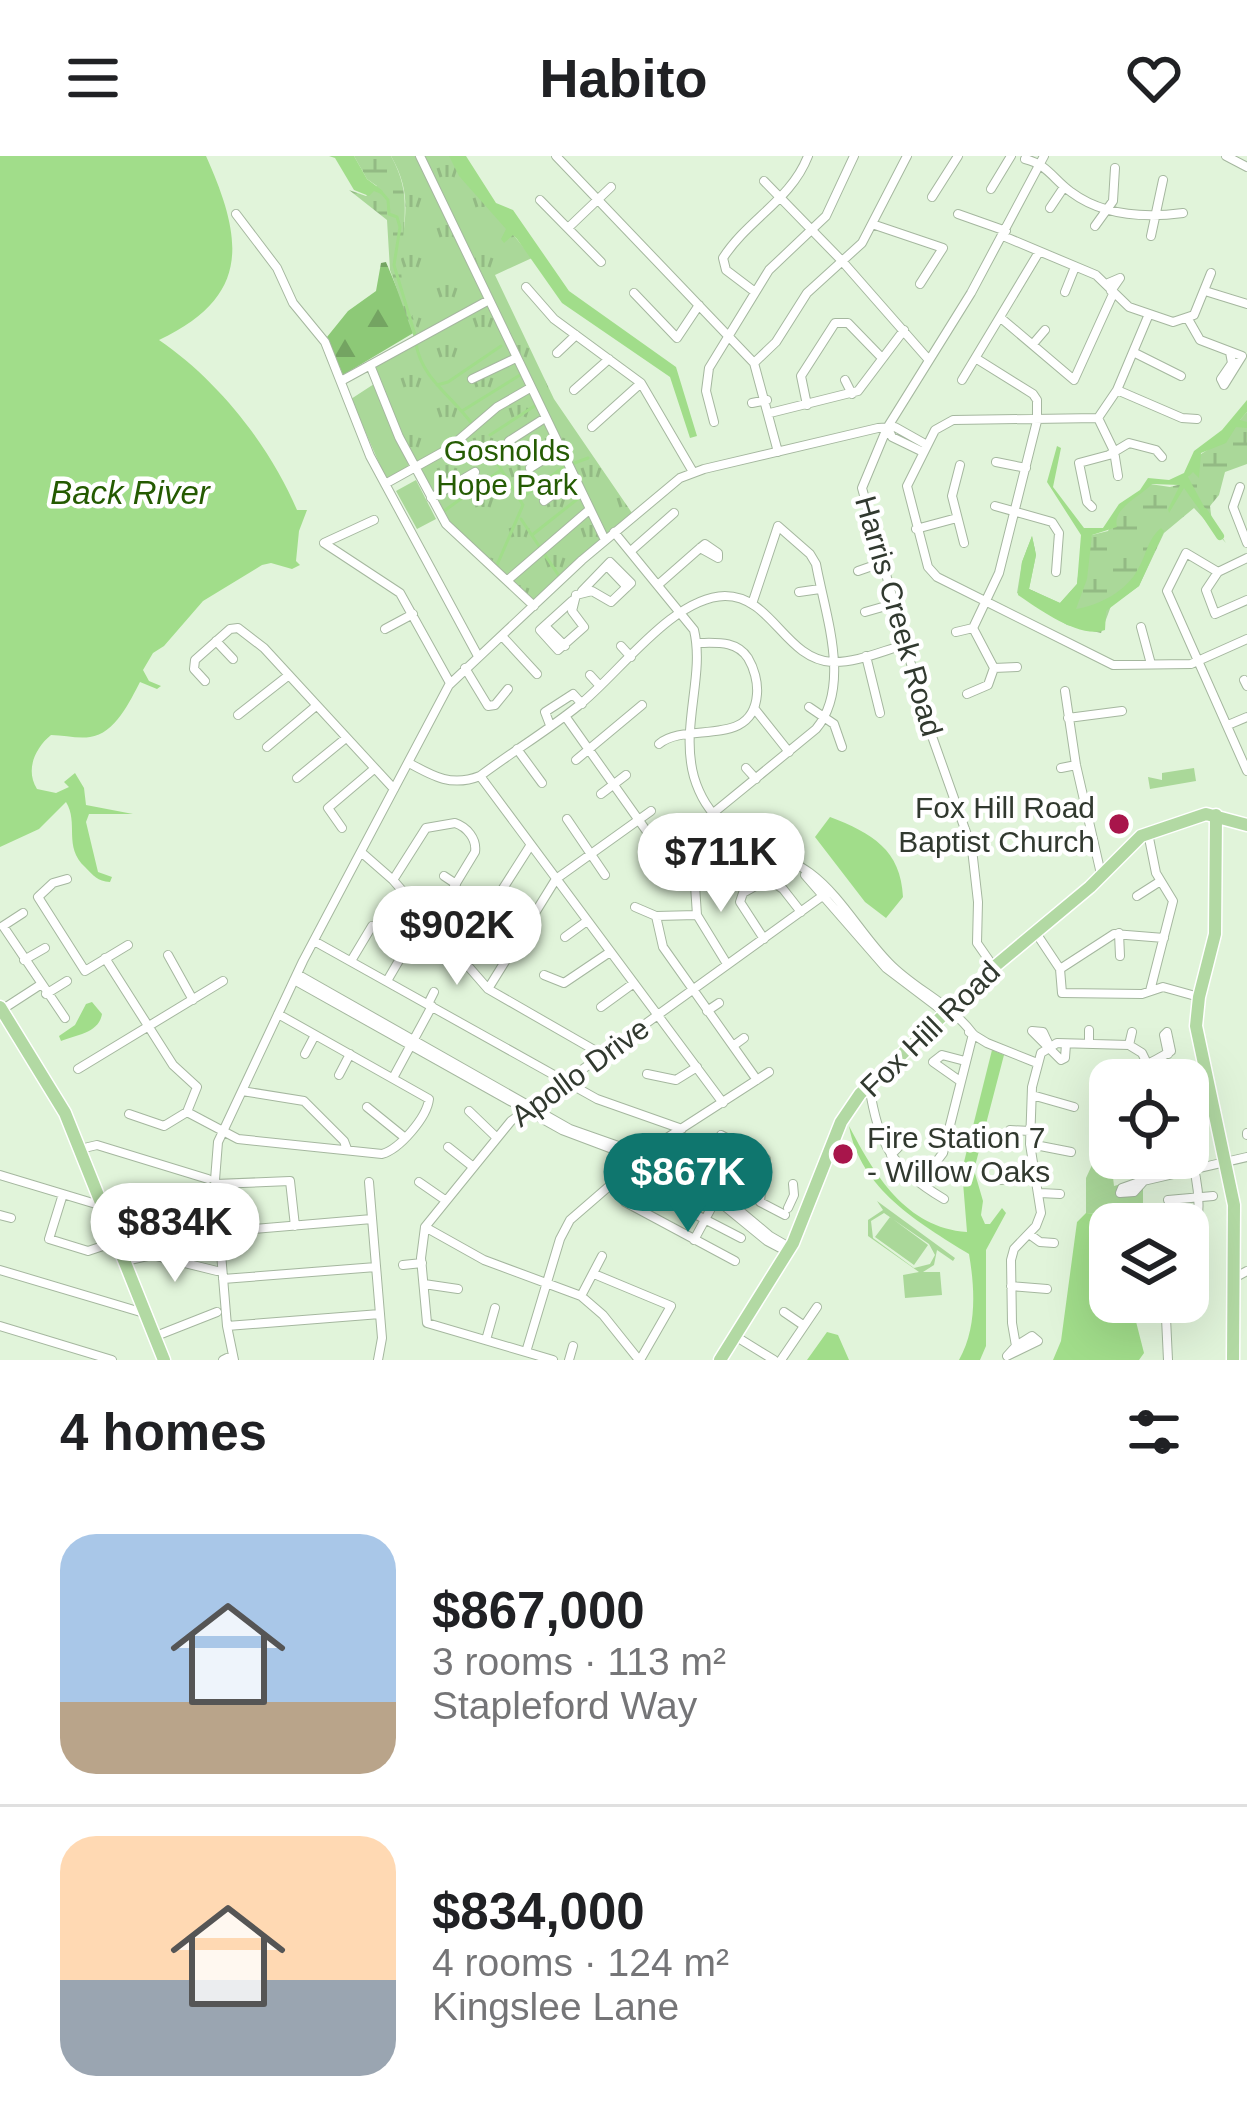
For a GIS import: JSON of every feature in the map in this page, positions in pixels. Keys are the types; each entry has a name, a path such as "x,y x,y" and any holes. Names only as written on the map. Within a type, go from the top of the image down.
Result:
{"main road":[{"name":"Fox Hill Road","path":"720,1360 789,1250 844,1116 869,1086 1147,832 1196,815 1216,815"},
{"path":"1236,1360 1233,1320 1241,1274 1234,1205 1196,1026 1215,932 1216,815 1247,825"},
{"path":"1,1008 63,1109 164,1360"}],"street":[{"path":"420,156 605,540"},
{"path":"556,156 754,363 778,452"},
{"path":"755,292 725,269 723,258 753,221 797,181 808,156"},
{"path":"714,422 706,376 775,263 829,211 854,156"},
{"path":"754,363 776,342 807,293 862,243 907,156"},
{"path":"932,197 958,156"},
{"path":"991,189 1010,156"},
{"path":"1226,156 1247,167"},
{"path":"1023,158 1040,163 1064,187 1109,209 1157,217 1183,213"},
{"name":"Harris Creek Road","path":"994,967 977,945 978,894 972,849 904,645 862,488 887,428 1004,234 1040,163"},
{"path":"1096,226 1116,190 1115,168"},
{"path":"1151,236 1163,180"},
{"path":"764,181 928,359"},
{"path":"568,228 611,187"},
{"path":"1050,208 1064,187"},
{"path":"540,200 601,262"},
{"path":"236,214 325,342 370,456 478,656"},
{"path":"958,214 1075,267 1124,304 1173,322 1188,320"},
{"path":"872,224 943,248 920,284"},
{"path":"962,380 1039,252"},
{"path":"1065,292 1075,267"},
{"path":"1188,320 1210,273"},
{"path":"526,287 548,314 641,383 693,472"},
{"path":"1002,319 1074,380 1110,290"},
{"path":"1205,291 1247,304"},
{"path":"634,293 677,338 699,305"},
{"path":"340,381 489,300"},
{"path":"1098,418 1117,390 1149,314"},
{"path":"1188,320 1200,340 1230,352"},
{"path":"807,405 801,376 835,323 848,323 882,358"},
{"path":"1033,344 1046,330"},
{"path":"770,413 853,394 904,331"},
{"path":"556,353 576,335"},
{"path":"1133,352 1181,376"},
{"path":"472,379 516,358"},
{"path":"574,390 609,358"},
{"path":"973,628 1000,573 1037,400 977,359"},
{"path":"370,365 431,498 533,606"},
{"path":"845,380 853,394"},
{"path":"592,427 641,383"},
{"path":"386,484 448,449 497,407 530,388"},
{"path":"1117,390 1182,418 1198,418"},
{"path":"752,403 766,400"},
{"path":"508,441 545,418"},
{"path":"908,435 935,430 953,420 1098,418"},
{"path":"1098,418 1114,452 1118,476"},
{"path":"228,1359 212,1182 222,1133 295,977 451,682 614,532 693,472 895,427 925,449"},
{"path":"887,428 892,437 925,449"},
{"path":"935,430 907,486 931,572 1113,665 1198,662 1247,639"},
{"path":"1092,508 1077,467 1082,462 1136,443 1162,457"},
{"path":"530,469 560,449"},
{"path":"996,462 1026,468"},
{"path":"960,465 952,490 964,543"},
{"path":"431,498 475,472"},
{"path":"544,501 574,479"},
{"path":"1240,487 1234,500 1247,543"},
{"path":"995,506 1047,519 1057,528 1056,572"},
{"path":"509,579 589,510"},
{"path":"632,550 674,513"},
{"path":"916,529 957,518"},
{"path":"374,520 324,543 400,593 451,682"},
{"path":"695,828 826,718 833,697 832,662 810,554 778,526 752,604"},
{"path":"614,532 692,626 697,643 689,734 693,772 713,813 730,831 795,866 826,894 886,968 973,1034 1035,1062"},
{"path":"659,584 700,548"},
{"path":"1218,572 1186,553 1168,591 1247,771"},
{"path":"1246,602 1215,614 1206,590 1218,572 1247,558"},
{"path":"612,562 631,581 609,603 592,591 577,596 572,611 584,627 558,650 540,632 607,566 612,562"},
{"path":"858,571 881,563"},
{"path":"561,580 577,596"},
{"path":"799,592 820,589"},
{"path":"409,763 442,780 480,776 582,704 653,643 682,611 724,596 752,604 801,652 832,662 904,645"},
{"path":"865,612 892,604"},
{"path":"385,629 413,614"},
{"path":"652,618 662,628"},
{"path":"205,681 193,664 230,629 238,628 289,675 394,789"},
{"path":"956,632 973,628"},
{"path":"967,694 988,685 994,668 973,628"},
{"path":"1142,628 1151,664"},
{"path":"502,636 537,674"},
{"path":"217,641 233,659"},
{"path":"658,744 671,735 726,731 754,708 758,689 745,654 725,643 697,643"},
{"path":"621,646 632,657"},
{"path":"866,656 880,713"},
{"path":"994,668 1017,667"},
{"path":"465,668 488,706 508,689"},
{"path":"238,716 289,675"},
{"path":"590,675 600,686"},
{"path":"1065,691 1101,876"},
{"path":"550,725 545,712 568,694 582,704"},
{"path":"267,747 316,706"},
{"path":"576,760 642,706"},
{"path":"809,707 839,733 842,747"},
{"path":"754,708 789,752"},
{"path":"1068,718 1121,711"},
{"path":"566,716 672,867 694,872 713,867 764,830"},
{"path":"1228,725 1247,717"},
{"path":"297,778 346,738"},
{"path":"517,748 542,783"},
{"path":"1061,768 1076,765"},
{"path":"746,768 756,779"},
{"path":"342,827 328,808 374,769"},
{"path":"480,776 723,1103"},
{"path":"601,794 626,776"},
{"path":"488,989 556,879 651,811"},
{"path":"567,819 605,875"},
{"path":"393,880 422,831 455,823 468,831 476,848 432,923"},
{"path":"1147,832 1160,882 1173,901 1150,992"},
{"path":"460,956 530,844"},
{"path":"361,852 393,880 488,989 603,1054"},
{"path":"650,862 661,855"},
{"path":"694,872 697,915 727,964"},
{"path":"444,876 456,884"},
{"path":"68,879 53,883 38,896 85,971 128,945"},
{"path":"764,939 740,902 743,893 768,879 783,889 800,912"},
{"path":"1137,896 1160,882"},
{"name":"Apollo Drive","path":"425,1227 496,1137 528,1108 826,894"},
{"path":"635,908 656,916 697,915"},
{"path":"23,914 3,926 65,1018"},
{"path":"656,916 663,947 757,1080"},
{"path":"566,937 587,921"},
{"path":"351,961 372,926"},
{"path":"1035,932 1060,969 1062,993 1150,992 1163,987 1199,997"},
{"path":"1060,969 1119,933 1164,938"},
{"path":"1119,933 1120,956"},
{"path":"314,940 597,1100 682,1129"},
{"path":"25,960 45,948"},
{"path":"544,976 565,983 610,952"},
{"path":"168,955 193,1000"},
{"path":"387,981 401,957"},
{"path":"105,958 173,1065 197,1087 187,1112 164,1126 129,1114"},
{"path":"295,977 582,1140 642,1157 717,1196 767,1241 789,1250"},
{"path":"46,994 67,981"},
{"path":"78,1069 223,981"},
{"path":"601,1007 634,983"},
{"path":"1,1008 40,985"},
{"path":"393,1078 434,992"},
{"path":"707,1011 719,1003"},
{"path":"187,1112 238,1139 386,1154 404,1137 430,1102 278,1015"},
{"path":"1089,1030 1090,1044"},
{"path":"1130,1045 1132,1032"},
{"path":"921,1182 943,1154 973,1034"},
{"path":"305,1054 315,1035"},
{"path":"733,1046 744,1038"},
{"path":"1016,1346 1012,1255 1040,1220 1040,1192 1030,1144 1035,1062 1049,1048 1066,1044 1130,1045 1144,1059"},
{"path":"339,1075 350,1054"},
{"path":"1158,1059 1168,1054"},
{"path":"960,1081 929,1065 942,1055 965,1061"},
{"path":"647,1073 676,1080 697,1066"},
{"path":"526,1352 563,1228 642,1157 769,1072"},
{"path":"869,1086 878,1134 891,1155 944,1198"},
{"path":"1030,1089 1074,1107"},
{"path":"242,1091 304,1101 347,1149"},
{"path":"367,1107 404,1137"},
{"path":"470,1111 496,1137"},
{"path":"1010,1130 1030,1131"},
{"path":"721,1135 766,1159"},
{"path":"891,1155 905,1140"},
{"path":"1030,1144 1071,1152"},
{"path":"80,1149 95,1145 212,1182 285,1179 291,1185 295,1226"},
{"path":"448,1147 472,1166"},
{"path":"694,1240 744,1147"},
{"path":"1209,1164 1247,1157"},
{"path":"700,1160 760,1191 760,1202 809,1206"},
{"path":"0,1175 101,1203 114,1200 216,1230 372,1219"},
{"path":"1000,1180 1035,1178"},
{"path":"1144,1182 1154,1179"},
{"path":"1196,1179 1197,1203"},
{"path":"369,1182 380,1314 378,1360"},
{"path":"419,1182 445,1200"},
{"path":"789,1207 793,1184"},
{"path":"1040,1192 1060,1194"},
{"path":"63,1194 49,1239 88,1251 117,1241"},
{"path":"656,1194 741,1238"},
{"path":"1168,1200 1213,1196"},
{"path":"625,1202 736,1261"},
{"path":"553,1360 427,1323 422,1263 425,1227 484,1260 581,1296 640,1360 671,1306 594,1274"},
{"path":"1029,1234 1043,1244 1054,1243"},
{"path":"124,1261 147,1255 220,1275 376,1267"},
{"path":"581,1296 602,1256"},
{"path":"403,1265 422,1263"},
{"path":"0,1270 145,1313"},
{"path":"423,1283 458,1289"},
{"path":"1011,1286 1047,1289"},
{"path":"735,1336 777,1360 817,1307"},
{"path":"486,1340 495,1308"},
{"path":"154,1336 217,1312"},
{"path":"784,1312 803,1325"},
{"path":"1233,1320 1247,1313"},
{"path":"227,1327 380,1314"},
{"path":"1168,1360 1170,1323"},
{"path":"0,1326 112,1360"},
{"path":"569,1360 573,1346"},
{"path":"1236,1360 1247,1356"}],"green space":[{"path":"354,156 391,156 401,181 405,260 419,334 414,337 390,270 387,220 349,190 366,196 377,186 367,179"},
{"name":"Gosnolds Hope Park","path":"391,156 450,156 532,258 495,275 554,399 632,513 535,601 449,523 416,465 371,362 419,334 401,276 405,199"},
{"path":"386,262 415,332 343,375 327,337 348,311 376,291 381,263"},
{"path":"374,384 409,466 386,479 351,399"},
{"path":"1247,412 1247,464 1225,472 1219,495 1210,506 1212,522 1226,543 1194,508 1164,533 1139,586 1111,606 1101,633 1067,625 1017,593 1032,536 1036,555 1029,589 1060,603 1077,584 1092,535 1108,531 1119,510 1150,484 1185,483 1198,456 1220,442"},
{"path":"416,480 436,519 417,529 396,491"},
{"path":"1194,768 1196,781 1150,789 1148,777 1162,780 1162,773"},
{"path":"1089,1172 1089,1179 1113,1179 1114,1186 1143,1179 1143,1203 1089,1203 1086,1213"},
{"path":"877,1201 955,1258 937,1250 934,1265 923,1272 940,1272 942,1295 905,1298 903,1275 919,1272 868,1236 868,1220 883,1210","holes":["884,1213 929,1244 935,1255 930,1264 914,1268 873,1238 871,1221"]},
{"path":"890,1217 928,1245 914,1265 875,1237"}],"water":[{"name":"Back River","path":"0,156 206,156 227,214 231,263 211,304 159,340 221,394 257,439 297,510 307,510 299,531 296,561 300,565 292,569 262,565 203,601 153,653 143,670 149,681 161,686 157,689 140,682 121,716 99,735 51,735 36,753 32,774 37,789 56,793 69,787 64,782 75,773 84,788 86,805 133,814 89,814 86,822 98,872 112,877 110,882 96,878 78,859 66,802 39,829 0,847"},
{"path":"329,156 354,156 381,194 374,191 369,196 354,190 335,158"},
{"path":"449,156 466,156 496,203 513,210 569,291 676,367 697,436 690,438 670,377 562,303 517,239 513,235 504,243 506,229 459,176"},
{"path":"1247,400 1247,412 1240,420 1247,422 1247,428 1236,427 1226,443 1201,453 1199,478 1193,472 1188,477 1207,512 1206,519 1184,488 1169,513 1180,485 1152,484 1123,508 1117,527 1092,535 1087,579 1076,609 1102,601 1127,584 1153,537 1161,528 1164,531 1139,586 1106,611 1105,630 1072,627 1018,595 1022,562 1032,536 1036,555 1029,589 1060,603 1077,584 1081,535 1047,482 1057,446 1061,448 1053,487 1084,528 1103,528 1119,504 1148,478 1169,480 1184,473 1194,451 1222,430"},
{"path":"830,817 882,845 897,867 903,897 886,918 865,902 815,837"},
{"path":"92,1002 102,1014 100,1020 86,1032 61,1041 59,1036 75,1025 86,1004"},
{"path":"992,1050 1004,1055 974,1170 985,1224 1002,1208 1006,1213 986,1250 986,1346 980,1360 959,1360 973,1308 969,1254 912,1216 879,1186 855,1148 849,1126 881,1180 909,1209 945,1228 967,1232 962,1170"},
{"path":"1089,1213 1089,1323 1136,1323 1144,1353 1139,1360 1053,1360 1061,1341 1077,1222"},
{"path":"827,1332 838,1335 849,1360 807,1360"}],"waterway":[{"path":"382,193 389,214 397,217 400,227 394,265 415,335"},
{"path":"416,344 431,377 472,424"},
{"path":"437,385 501,346"},
{"path":"462,411 520,375"},
{"path":"490,435 536,405"},
{"path":"488,448 523,505 497,565"},
{"path":"572,464 588,458"},
{"path":"523,497 565,466"},
{"path":"444,511 501,470"},
{"path":"532,535 580,497"},
{"path":"1204,512 1220,536"},
{"path":"521,519 539,546"},
{"path":"543,552 559,576"}],"place":[{"name":"Fox Hill Road Baptist Church","path":"1119,824"},
{"name":"Fire Station 7 - Willow Oaks","path":"843,1154"}]}
